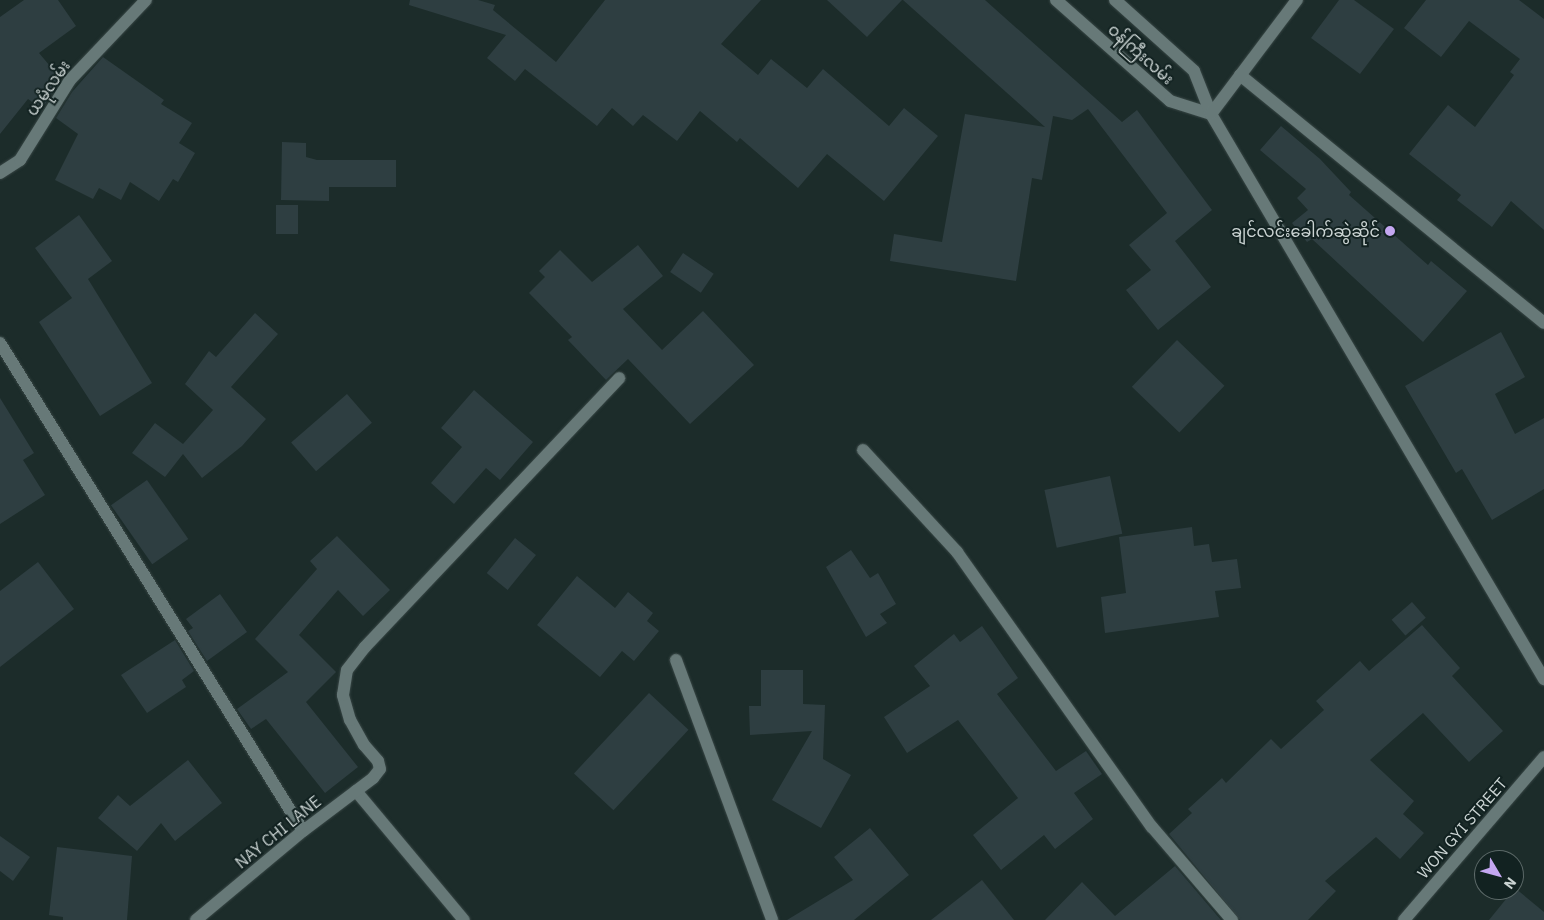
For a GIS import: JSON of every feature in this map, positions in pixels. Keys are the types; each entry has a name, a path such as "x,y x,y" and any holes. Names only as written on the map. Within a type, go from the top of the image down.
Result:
{"street":[{"name":"ယမုံလမ်း","path":"0,173 20,160 70,80 146,0"},
{"name":"ဝန်ကြီးလမ်း","path":"1056,0 1170,101 1211,114"},
{"name":"ဝန်ကြီးလမ်း","path":"1115,0 1194,71 1211,114"},
{"path":"1297,0 1211,114 1544,679"},
{"path":"1240,75 1544,322"},
{"path":"0,343 303,831"},
{"name":"NAY CHI LANE","path":"196,920 303,831 356,791 380,769 350,720 343,694 347,670 365,647 619,378"},
{"path":"863,450 957,552 1152,827 1232,920"},
{"path":"676,660 772,920"},
{"name":"WON GYI STREET","path":"1404,920 1544,757"},
{"path":"356,791 464,920"}],"building":[{"path":"24,0 58,0 76,26 39,53 61,79 42,109 28,99 0,134 0,17"},
{"path":"410,0 478,0 495,5 493,10 556,62 605,0 761,0 721,44 758,75 771,59 807,88 823,69 889,126 904,108 938,136 884,201 827,154 798,188 740,138 737,142 700,111 677,141 643,115 633,126 612,108 597,126 525,69 515,81 487,58 506,35 409,5"},
{"path":"827,0 902,0 867,37"},
{"path":"903,0 985,0 1122,122 1137,110 1212,210 1175,241 1211,287 1158,330 1126,290 1151,270 1129,245 1167,213 1088,109 1072,120 1053,116 1042,180 1032,178 1016,281 890,261 894,234 942,242 965,114 1045,127"},
{"path":"1339,0 1354,0 1394,29 1360,74 1311,38"},
{"path":"1426,0 1519,0 1544,19 1544,230 1511,201 1492,227 1457,200 1461,195 1409,154 1448,105 1475,127 1514,75 1510,72 1520,59 1469,21 1441,57 1404,28"},
{"path":"103,57 164,100 161,104 192,123 179,143 195,153 178,182 173,179 159,201 130,182 121,200 99,188 93,199 55,180 78,134 56,118 72,92"},
{"path":"1281,126 1320,159 1351,192 1349,195 1428,265 1431,261 1467,291 1423,342 1312,239 1307,242 1292,223 1308,210 1297,198 1306,189 1260,150"},
{"path":"282,142 306,143 306,157 317,160 396,160 396,187 329,187 329,201 281,200"},
{"path":"276,205 298,205 298,234 276,234"},
{"path":"79,215 112,261 88,279 152,383 100,416 39,322 72,298 35,248"},
{"path":"638,245 663,276 623,309 662,350 703,311 754,365 690,424 628,359 606,380 568,340 572,337 529,293 545,277 539,271 560,250 592,282"},
{"path":"683,253 714,274 701,293 670,272"},
{"path":"255,313 278,334 231,387 266,419 242,446 202,478 183,454 165,477 132,453 155,423 183,444 213,410 185,384 209,351 216,357"},
{"path":"1501,332 1525,377 1495,394 1515,434 1544,418 1544,489 1492,520 1462,469 1456,473 1405,386"},
{"path":"1177,340 1224,386 1179,433 1132,387"},
{"path":"474,390 533,442 500,480 486,468 454,504 431,483 462,447 441,428"},
{"path":"347,394 372,423 316,471 291,443"},
{"path":"0,398 34,453 23,460 45,495 0,524"},
{"path":"1110,476 1122,534 1057,548 1044,490"},
{"path":"147,480 188,539 152,564 111,505"},
{"path":"1192,527 1194,546 1209,544 1212,562 1237,559 1241,588 1215,591 1219,617 1105,633 1101,597 1126,593 1119,537"},
{"path":"337,536 390,590 363,616 338,590 299,635 336,672 306,702 358,767 325,793 266,719 251,729 237,709 288,672 255,639 317,569 310,561"},
{"path":"515,538 536,555 508,590 487,573"},
{"path":"851,550 870,578 878,573 896,604 880,614 887,623 866,637 826,567"},
{"path":"38,562 74,609 0,667 0,591"},
{"path":"577,576 615,608 628,592 653,613 647,621 659,631 634,661 622,651 600,677 537,625"},
{"path":"220,594 247,632 207,661 188,631 193,628 186,619"},
{"path":"1412,602 1426,618 1405,636 1392,620"},
{"path":"1422,625 1460,668 1452,676 1503,731 1469,762 1423,713 1370,760 1414,801 1403,814 1424,833 1400,859 1376,837 1325,881 1336,891 1308,920 1240,920 1169,834 1192,813 1188,809 1222,778 1226,783 1271,739 1281,749 1324,710 1316,701 1360,661 1369,671"},
{"path":"982,626 1018,678 997,694 1056,771 1086,751 1102,774 1074,793 1093,819 1055,849 1044,835 1001,870 973,835 1018,798 958,720 907,753 884,717 930,686 914,666 954,634 960,642"},
{"path":"175,640 194,671 182,680 186,687 147,713 121,675"},
{"path":"761,670 803,670 803,704 825,705 823,759 851,775 821,828 772,800 812,731 750,735 749,706 761,706"},
{"path":"649,693 688,730 613,810 574,773"},
{"path":"188,760 222,803 175,841 161,823 137,851 98,818 118,795 130,806"},
{"path":"870,828 909,875 854,920 787,920 853,880 834,857"},
{"path":"0,836 30,857 13,881 0,871"},
{"path":"57,847 132,856 127,920 63,920 63,917 49,915"},
{"path":"1175,866 1221,920 1045,920 1082,882 1115,916"},
{"path":"982,880 1014,920 931,920"},
{"path":"1524,895 1544,912 1544,920 1489,920 1505,900 1524,900"}],"place":[{"name":"ချင်လင်းခေါက်ဆွဲဆိုင်","path":"1390,231"}]}
